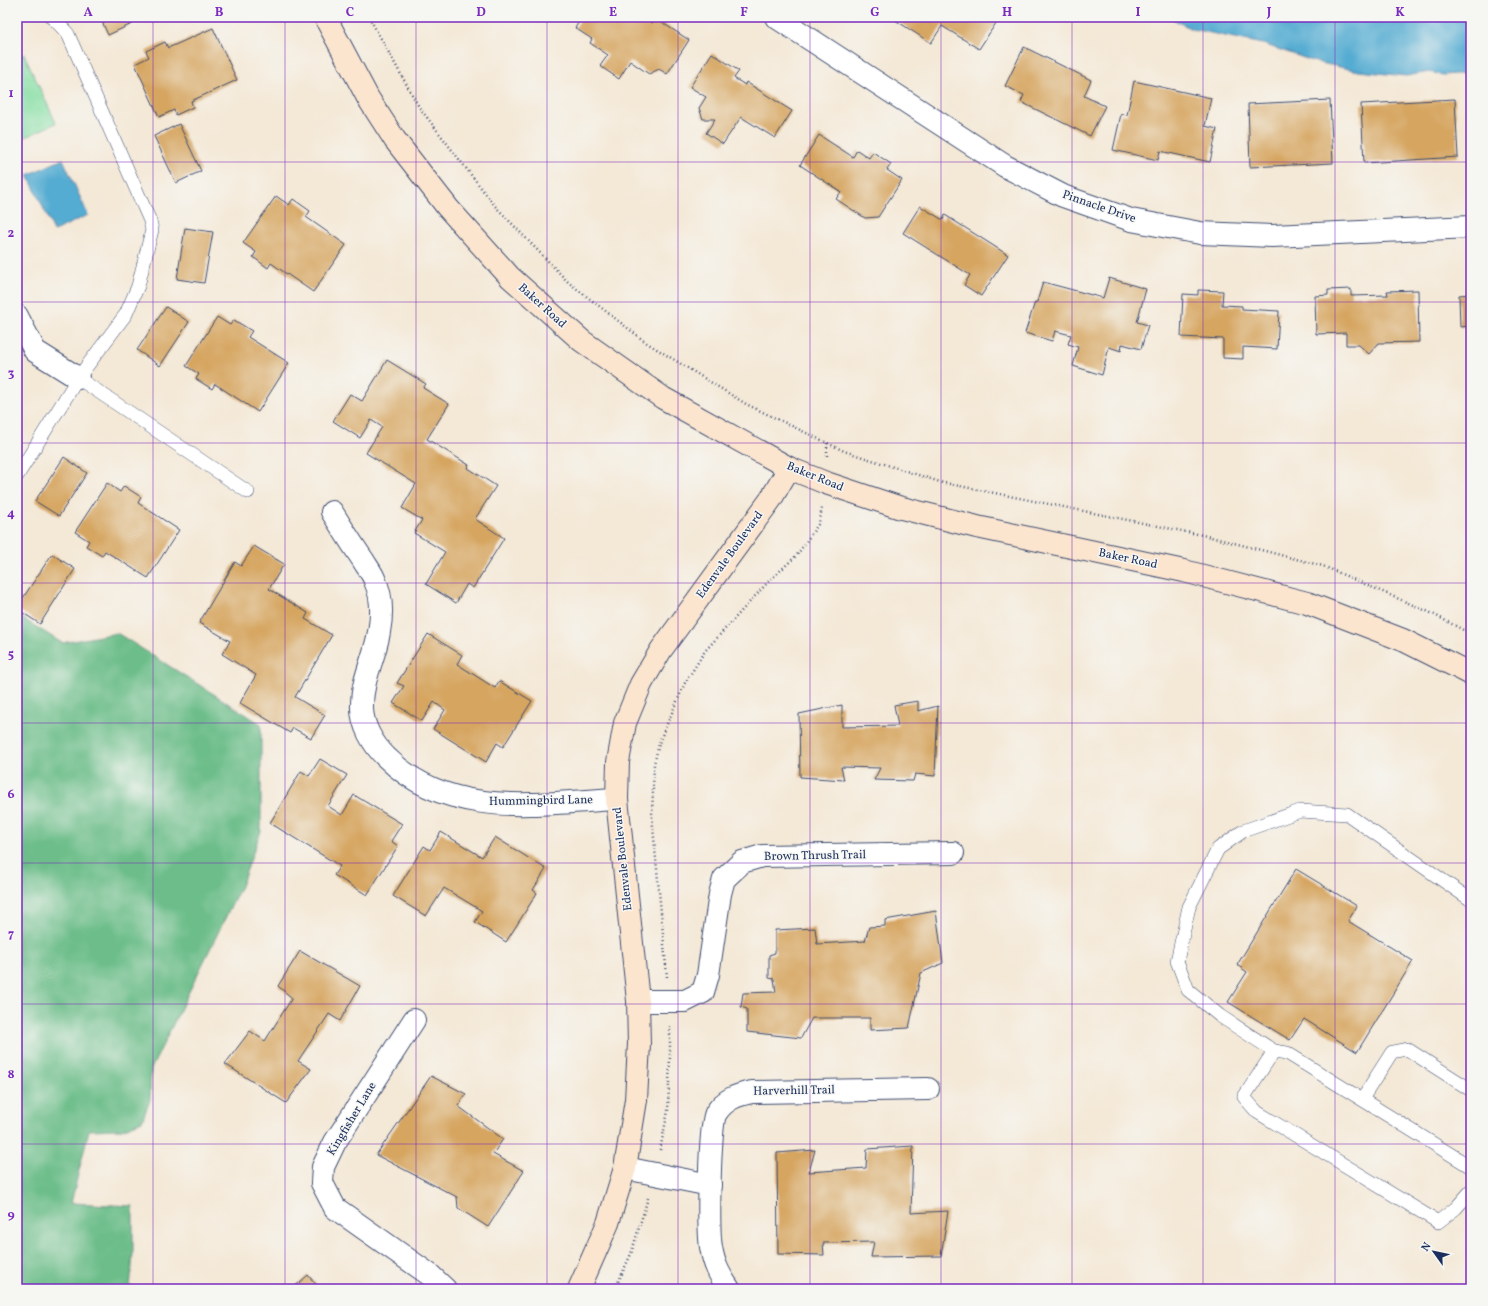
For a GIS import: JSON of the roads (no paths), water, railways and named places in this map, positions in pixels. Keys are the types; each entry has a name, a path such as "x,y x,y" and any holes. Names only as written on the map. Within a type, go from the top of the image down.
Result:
{"main road":[{"name":"Baker Road","path":"325,17 368,98 395,140 448,208 510,277 582,341 663,398 789,468 826,483 898,507 977,527 1184,571 1307,603 1403,640 1471,674"},
{"name":"Edenvale Boulevard","path":"578,1289 608,1223 625,1168 636,1100 639,1044 638,1000 617,799 618,762 625,723 641,684 661,650 771,499 789,468"}],"street":[{"name":"Pinnacle Drive","path":"776,17 1005,166 1063,196 1131,220 1200,233 1272,236 1471,228"},
{"path":"17,316 35,351 78,378"},
{"name":"Hummingbird Lane","path":"332,512 375,581 381,605 379,632 363,687 362,707 366,727 378,749 397,768 424,785 447,794 475,802 505,804 617,799"},
{"name":"Brown Thrush Trail","path":"638,1000 685,1001 703,992 708,975 720,894 724,879 742,862 762,856 953,853"},
{"name":"Kingfisher Lane","path":"414,1020 335,1142 323,1167 322,1183 335,1208 430,1275 445,1289"},
{"name":"Harverhill Trail","path":"729,1289 717,1270 711,1246 710,1185 712,1129 715,1114 723,1103 735,1095 752,1092 928,1089"},
{"path":"625,1168 710,1185"}],"lane":[{"path":"17,476 78,378 126,314 138,286 152,230 150,221 68,34 51,17"},
{"path":"78,378 248,492"},
{"path":"1471,900 1347,814 1300,811 1243,831 1218,848 1189,908 1177,961 1188,990 1220,1016 1274,1050 1287,1053 1471,1166"},
{"path":"1362,1099 1392,1052 1407,1049 1471,1090"},
{"path":"1274,1050 1244,1097 1257,1112 1438,1222 1456,1208 1471,1191"}],"water":[{"path":"1169,17 1471,17 1471,73 1442,75 1429,72 1406,76 1359,71 1316,62 1263,44 1192,29"},
{"path":"63,159 88,215 54,231 28,175"}]}
